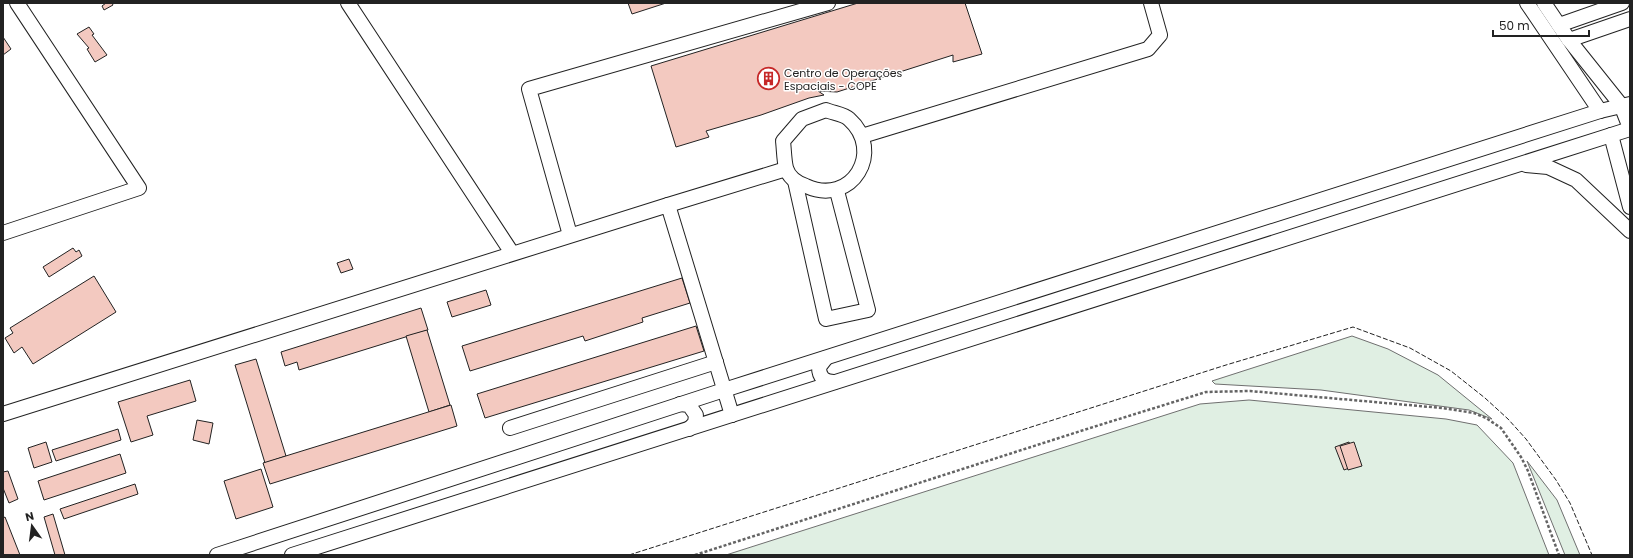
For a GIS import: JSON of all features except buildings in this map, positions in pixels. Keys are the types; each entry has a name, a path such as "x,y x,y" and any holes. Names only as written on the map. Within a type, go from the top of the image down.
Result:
{"street":[{"path":"3,233 139,188 17,3"},
{"path":"348,3 512,252"},
{"path":"570,235 529,89 828,3"},
{"path":"862,136 1148,49 1160,35 1150,3"},
{"path":"1527,3 1600,111"},
{"path":"292,555 1630,129 1626,104 1569,40 1544,3"},
{"path":"1558,25 1622,3"},
{"path":"1569,40 1630,19"},
{"path":"217,555 680,404 1626,104"},
{"path":"795,181 816,191 837,191 857,177 865,156 862,136 849,118 826,110 802,120 783,141 786,169 795,181 826,319 868,310 837,191"},
{"path":"1611,134 1630,207"},
{"path":"1520,164 1548,167 1576,180 1630,231"},
{"path":"3,414 512,252 786,169"},
{"path":"668,205 732,415"},
{"path":"826,358 819,367 820,376 826,381 834,382"},
{"path":"510,428 716,362"},
{"path":"680,404 689,405 696,415 695,423 689,429"}],"path":[{"path":"695,555 1199,394 1206,392 1250,391 1442,408 1474,413 1486,418 1501,428 1521,457 1528,471 1560,555"}],"green space":[{"path":"1352,336 1388,349 1438,375 1492,419 1469,410 1321,390 1215,384 1212,381"},
{"path":"1249,400 1446,419 1477,425 1513,463 1549,555 726,555 1200,404"},
{"path":"1527,461 1557,500 1580,555 1565,555"}],"fence":[{"path":"629,555 1226,365 1353,327 1410,348 1451,371 1485,398 1508,419 1526,439 1556,480 1570,503 1592,555"}],"place":[{"name":"Centro de Operações Espaciais - COPE","path":"768,79"}]}
